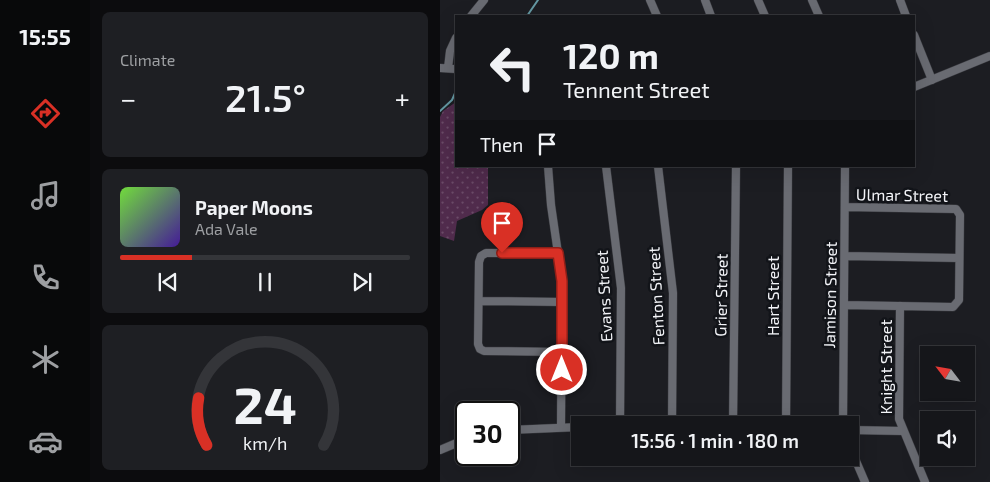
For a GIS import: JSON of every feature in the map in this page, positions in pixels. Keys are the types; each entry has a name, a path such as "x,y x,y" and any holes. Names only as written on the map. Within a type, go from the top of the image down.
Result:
{"street":[{"path":"472,15 484,0"},
{"path":"650,0 657,15"},
{"path":"705,0 711,15"},
{"path":"758,0 765,15"},
{"path":"812,0 818,15"},
{"path":"900,0 906,15"},
{"path":"915,38 932,80"},
{"path":"448,68 450,51 455,40"},
{"path":"915,87 990,56"},
{"path":"548,167 551,205 562,281 561,426"},
{"name":"Evans Street","path":"606,167 620,288 620,416"},
{"name":"Fenton Street","path":"658,167 673,293 672,416"},
{"name":"Grier Street","path":"733,416 736,167"},
{"name":"Hart Street","path":"786,416 788,167"},
{"name":"Jamison Street","path":"843,416 845,167"},
{"name":"Ulmar Street","path":"845,207 953,208 960,215 959,258"},
{"path":"558,253 483,254 479,262 478,344 480,349 484,351 563,352"},
{"path":"844,256 959,258 959,300 956,306 844,305"},
{"path":"479,301 563,302"},
{"name":"Knight Street","path":"900,306 900,422 925,482"},
{"path":"520,429 571,427"},
{"path":"859,430 904,431"},
{"path":"440,450 455,444"},
{"path":"858,466 865,482"}],"shaded area":[{"path":"455,103 455,167 488,167 488,205 482,210 457,221 454,241 440,236 440,117 443,111"}],"waterway":[{"path":"528,15 538,0"},
{"path":"440,111 452,100 455,93"}],"route":[{"path":"502,253 558,253 563,302 562,370"}]}
